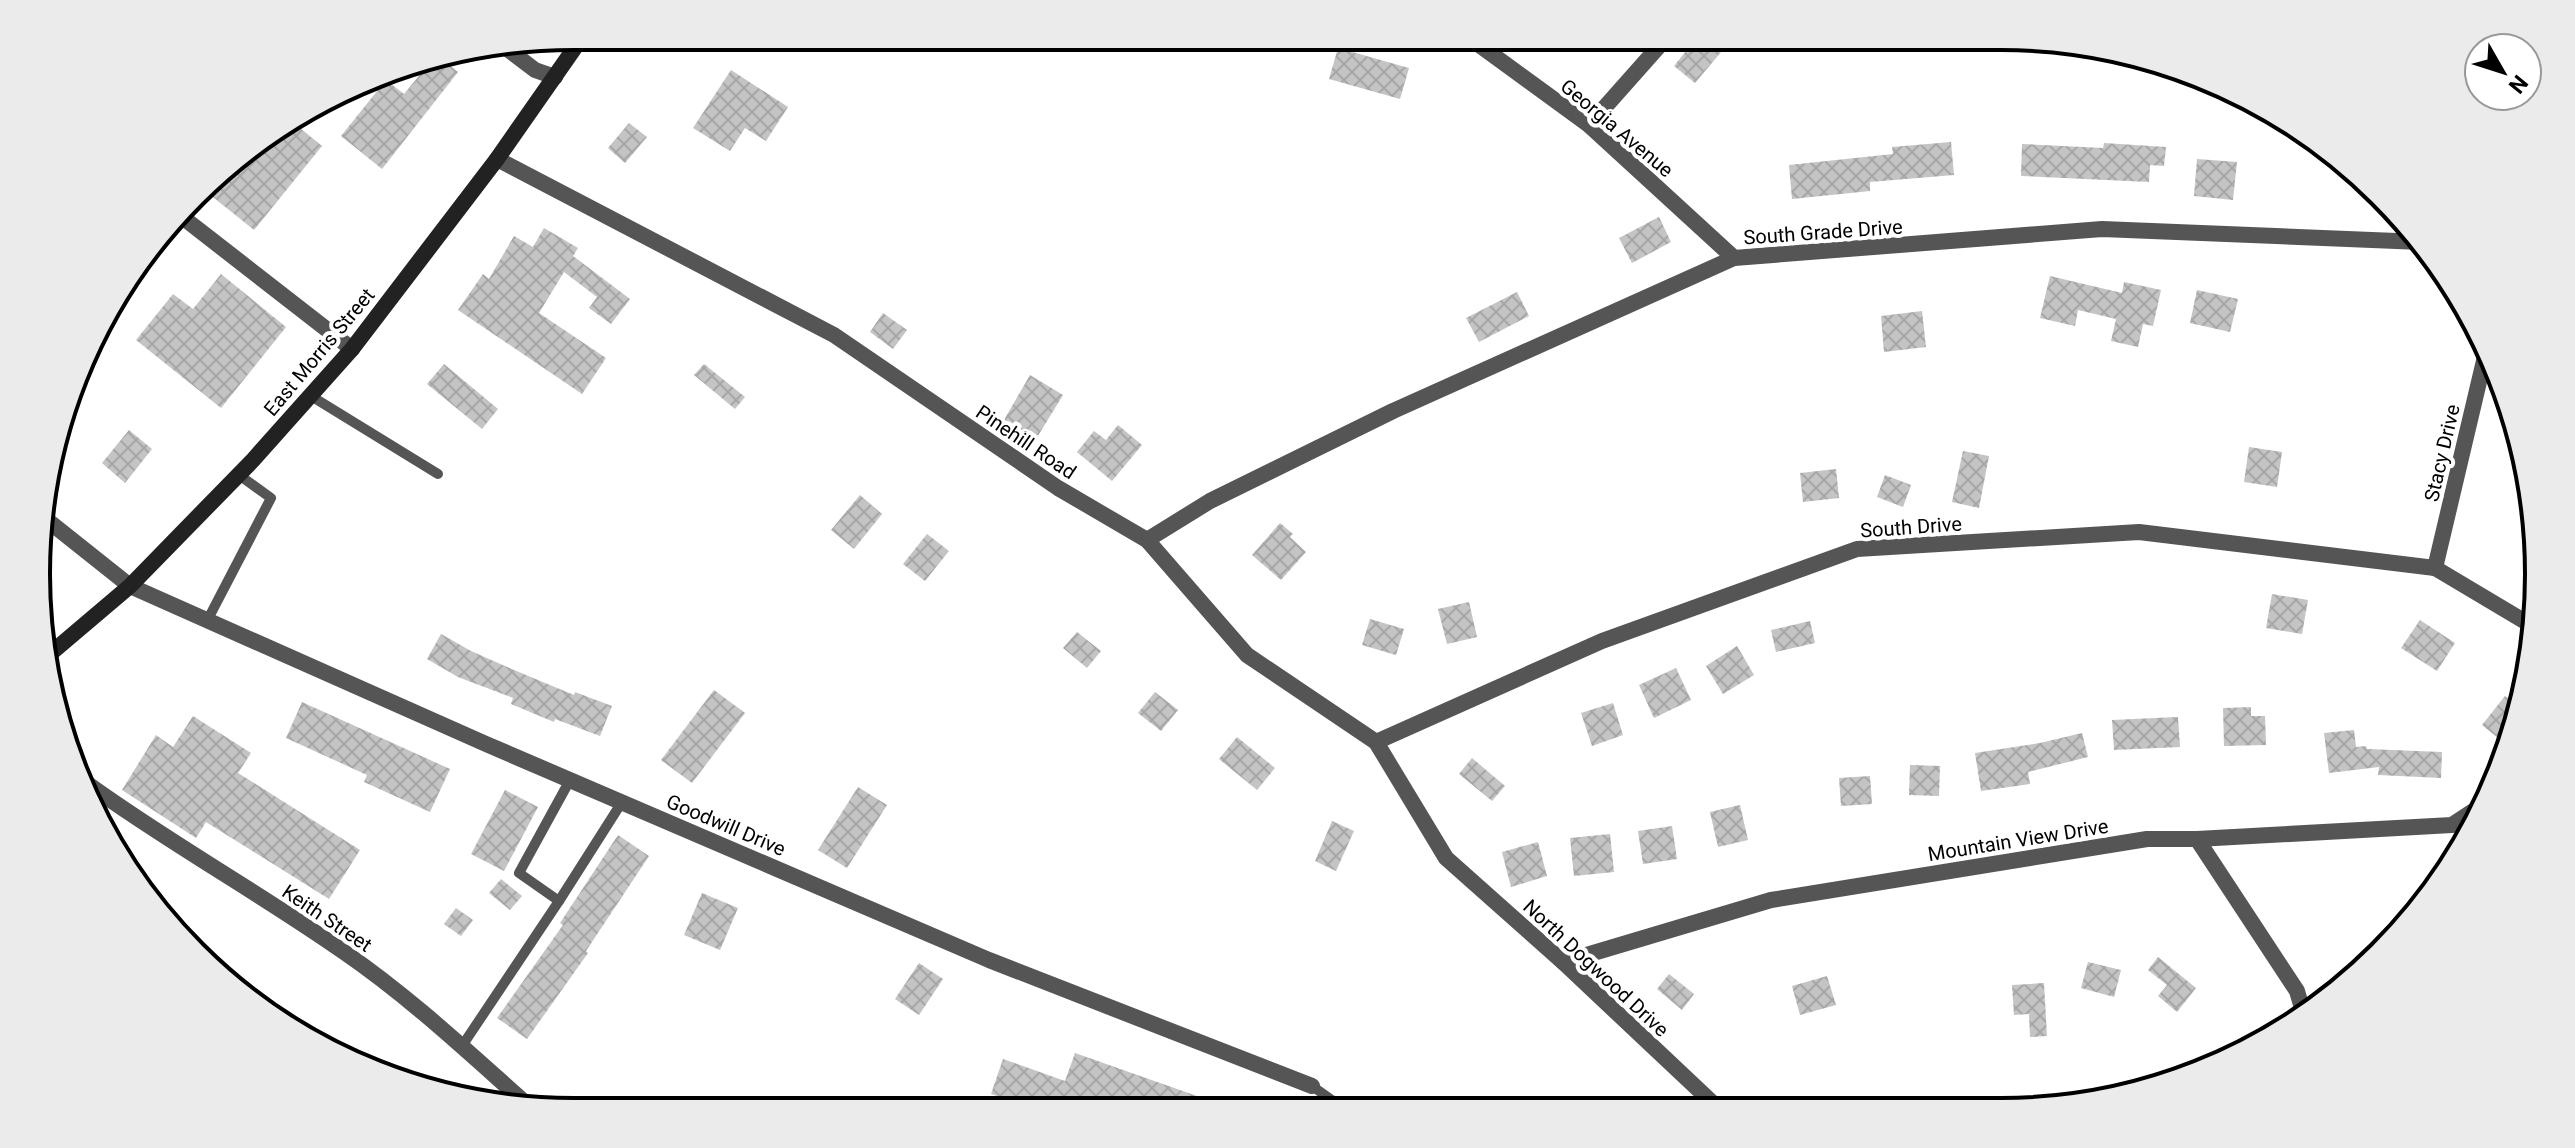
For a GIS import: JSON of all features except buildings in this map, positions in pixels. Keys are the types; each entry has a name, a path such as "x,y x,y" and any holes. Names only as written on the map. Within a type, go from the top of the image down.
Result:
{"main road":[{"name":"East Morris Street","path":"55,649 130,586 239,475 352,349 497,159 573,50"}],"street":[{"name":"Georgia Avenue","path":"1486,50 1589,125 1734,258"},
{"path":"1589,125 1656,50"},
{"path":"513,53 535,70 555,77"},
{"name":"Pinehill Road","path":"497,159 834,335 1058,488 1147,540 1247,655 1376,742 1446,858"},
{"path":"187,221 352,349"},
{"name":"South Grade Drive","path":"1147,540 1210,501 1393,411 1734,258 2102,229 2405,241"},
{"name":"Stacy Drive","path":"2435,568 2482,367"},
{"name":"Goodwill Drive","path":"52,524 130,586 207,621 989,960 1312,1086"},
{"name":"South Drive","path":"1376,742 1602,641 1857,549 2139,532 2435,568"},
{"path":"2435,568 2523,620"},
{"name":"Keith Street","path":"97,791 345,953 425,1014 516,1095"},
{"name":"Mountain View Drive","path":"1563,962 1771,900 2147,839 2452,825 2466,816"},
{"path":"2197,839 2297,991 2301,1004"},
{"name":"North Dogwood Drive","path":"1446,858 1563,962 1707,1098"}],"lane":[{"path":"311,396 438,474"},
{"path":"207,621 271,498 239,475"},
{"path":"559,901 519,873 570,780"},
{"path":"462,1046 622,802"},
{"path":"1312,1086 1329,1098"}]}
